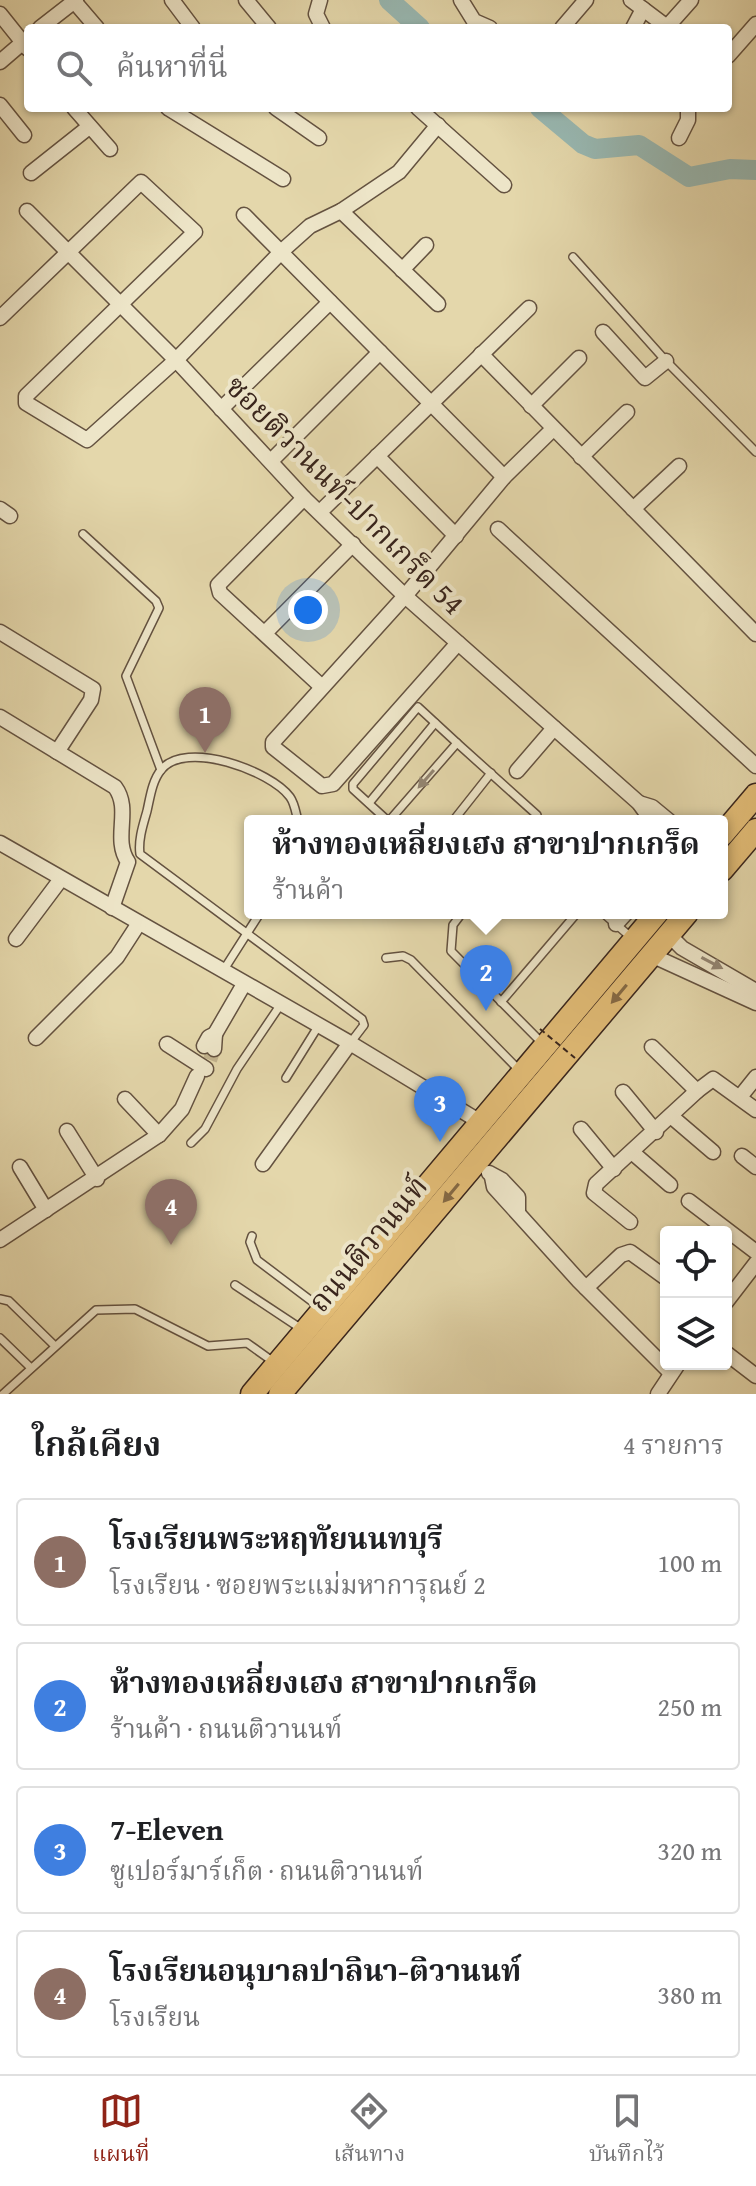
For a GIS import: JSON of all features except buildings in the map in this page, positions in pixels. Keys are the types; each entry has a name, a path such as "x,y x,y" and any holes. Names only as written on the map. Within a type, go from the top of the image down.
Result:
{"main road":[{"path":"728,828 756,795"},
{"path":"728,863 756,830"},
{"name":"ถนนติวานนท์","path":"280,1394 485,1169 643,948 655,919"},
{"name":"ถนนติวานนท์","path":"252,1394 523,1075 543,1038 643,948 669,935 682,919"}],"street":[{"path":"45,24 74,0 94,24"},
{"path":"172,0 190,24"},
{"path":"246,0 261,7"},
{"path":"320,0 316,14 321,24"},
{"path":"461,0 474,21 481,24"},
{"path":"565,24 586,0"},
{"path":"670,24 691,0"},
{"path":"634,24 637,4 663,24"},
{"path":"0,14 24,41"},
{"path":"732,51 756,24"},
{"path":"0,62 24,44"},
{"path":"0,105 24,135"},
{"path":"77,112 110,149"},
{"path":"174,112 283,179"},
{"path":"282,112 319,138"},
{"path":"423,112 504,185"},
{"path":"679,138 688,120 688,112"},
{"path":"0,318 141,182 195,232 26,396 26,403 84,441 176,360 310,226 341,211 399,172 438,125"},
{"path":"31,173 89,127"},
{"name":"ซอยติวานนท์-ปากเกร็ด 54","path":"27,211 176,360 304,498 321,511 405,596 554,728 643,815 652,807 662,815"},
{"path":"341,211 438,304"},
{"path":"244,215 504,477"},
{"path":"402,270 426,245"},
{"path":"221,409 330,302"},
{"path":"321,511 529,308"},
{"path":"603,332 645,378 666,361"},
{"path":"271,461 380,352"},
{"path":"481,354 756,634"},
{"path":"531,406 579,358"},
{"path":"581,457 627,412"},
{"path":"458,643 333,784 326,786 272,744 405,596 504,477 553,429"},
{"path":"377,456 456,536"},
{"path":"633,509 679,466"},
{"path":"304,498 218,585 220,593 322,687"},
{"path":"498,529 756,766"},
{"path":"265,633 353,544"},
{"path":"0,632 93,689 91,700 57,752"},
{"path":"0,717 115,787 122,796 121,851 128,862 112,908"},
{"path":"517,771 554,728"},
{"path":"0,843 350,1043 482,1123"},
{"path":"16,939 61,879"},
{"path":"36,1038 117,957 139,923"},
{"path":"669,935 682,948 756,991"},
{"path":"643,948 756,1003"},
{"path":"0,1240 97,1179 159,1135 182,1109 244,984"},
{"path":"263,1164 350,1043"},
{"path":"167,1044 206,1057"},
{"path":"652,1047 697,1091"},
{"path":"740,1097 756,1077"},
{"path":"630,1222 594,1193 596,1184 697,1091 713,1079 756,1110"},
{"path":"623,1092 656,1132"},
{"path":"125,1099 159,1135"},
{"path":"672,1117 713,1152"},
{"path":"581,1129 614,1169"},
{"path":"67,1131 97,1179"},
{"path":"633,1153 670,1185"},
{"path":"742,1156 756,1167"},
{"path":"20,1167 46,1210"},
{"path":"485,1169 494,1187 586,1288 660,1355"},
{"path":"689,1201 756,1252"},
{"path":"586,1288 621,1255 630,1252 660,1274"},
{"path":"731,1298 750,1284 756,1263"},
{"path":"732,1358 756,1376"},
{"path":"658,1394 674,1370"}],"lane":[{"path":"573,257 666,361 756,452"},
{"path":"83,534 159,608 126,676 161,770"},
{"path":"382,815 353,789 354,782 418,707 537,815"},
{"path":"369,803 435,723"},
{"path":"393,815 457,743"},
{"path":"296,815 292,799 250,768 223,760 193,758 172,762 161,770 149,801 140,854 362,1019 364,1025 350,1043"},
{"path":"458,815 491,773"},
{"path":"223,971 257,919"},
{"path":"458,919 453,925 451,951 501,1002 543,1038"},
{"path":"501,1002 572,919"},
{"path":"621,919 643,948"},
{"path":"386,958 403,956 411,960 523,1075"},
{"path":"191,1143 205,1129 237,1069 281,1004"},
{"path":"286,1078 319,1025"},
{"path":"252,1236 250,1242 257,1260 323,1310"},
{"path":"235,1285 305,1331"},
{"path":"0,1299 9,1301 55,1346"},
{"path":"0,1381 6,1392 96,1310 135,1309 208,1346 247,1343 277,1364"},
{"path":"0,1338 31,1368"}],"path":[{"path":"543,1038 575,1058"}],"waterway":[{"path":"389,0 416,24"},
{"path":"545,112 583,144 595,149 639,145 689,177 730,169 756,170"}],"tunnel":[{"path":"210,1060 214,1049"}],"place":[{"name":"โรงเรียนพระหฤทัยนนทบุรี","path":"205,753"},
{"name":"ห้างทองเหลี่ยงเฮง สาขาปากเกร็ด","path":"486,1011"},
{"name":"7-Eleven","path":"440,1142"},
{"name":"โรงเรียนอนุบาลปาลินา-ติวานนท์","path":"171,1245"}]}
